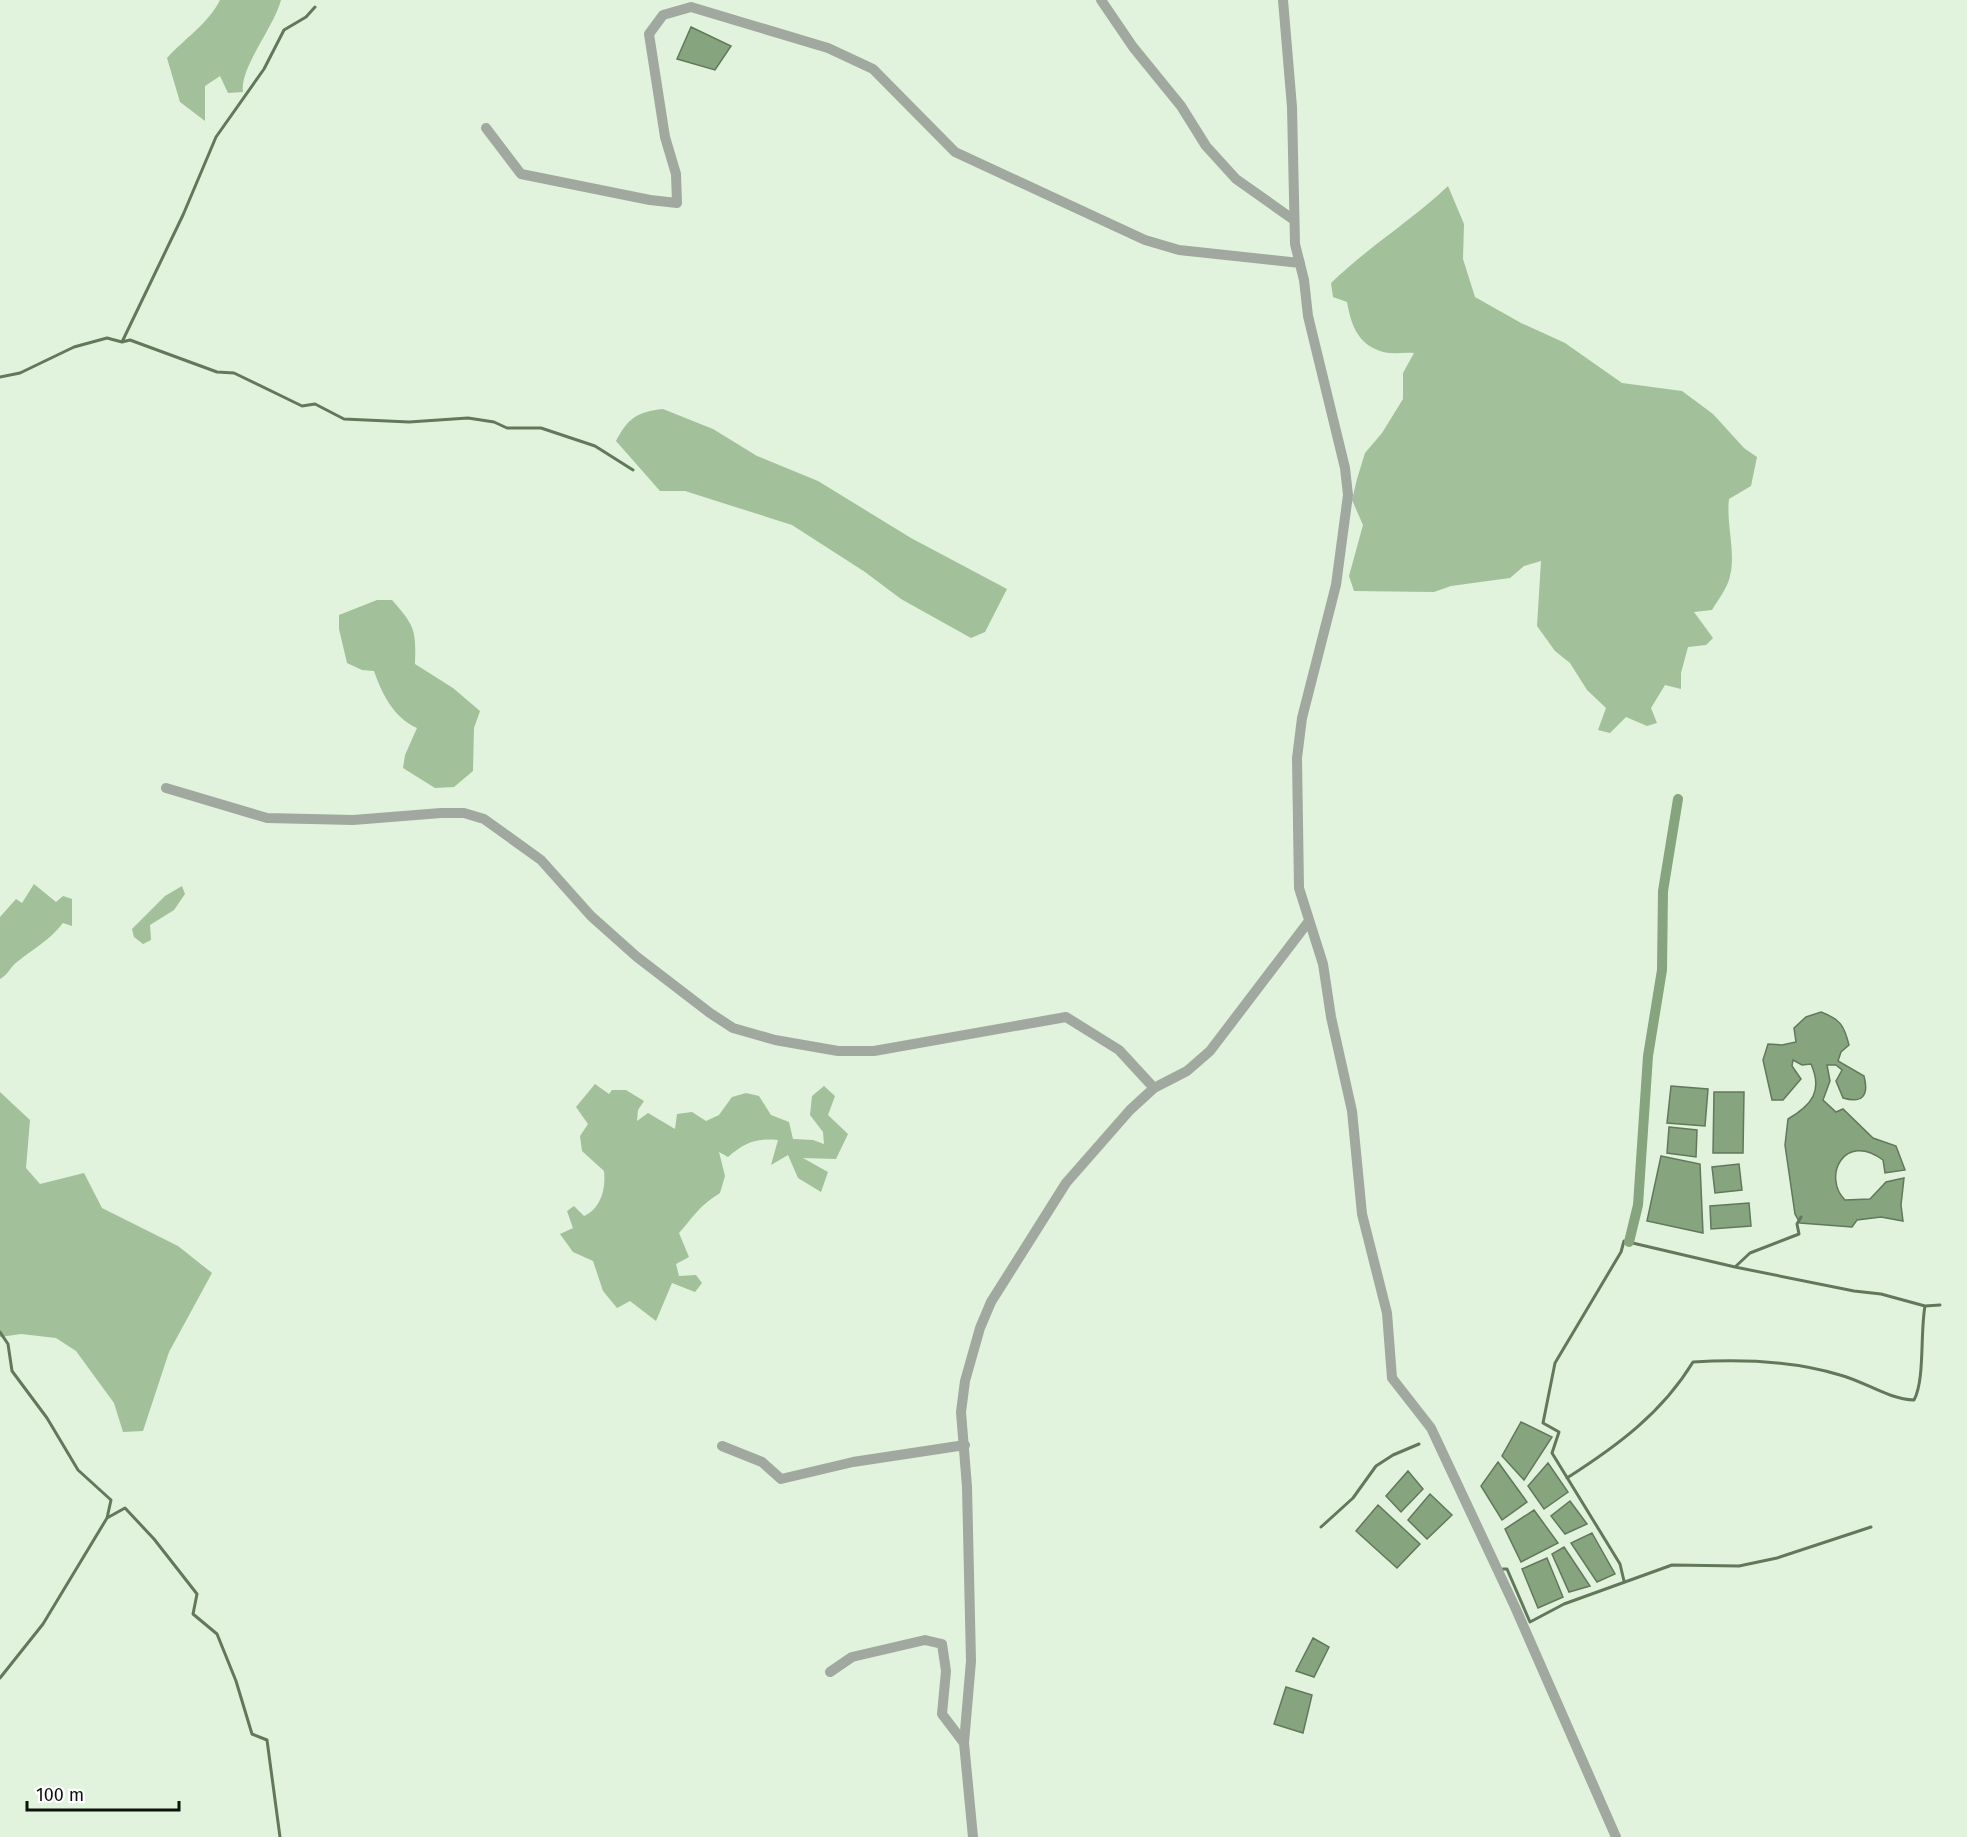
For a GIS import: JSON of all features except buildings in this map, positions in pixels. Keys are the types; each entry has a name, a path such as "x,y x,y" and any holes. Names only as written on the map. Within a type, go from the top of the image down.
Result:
{"street":[{"path":"1101,0 1133,47 1180,106 1206,146 1236,179 1294,220"},
{"path":"1283,0 1292,107 1295,244 1308,316 1345,468 1348,495 1336,585 1302,718 1297,759 1299,888 1323,964 1331,1017 1352,1111 1362,1214 1387,1313 1392,1378 1431,1428 1515,1607 1616,1837"},
{"path":"486,128 521,174 650,200 677,203 676,174 665,137 649,34 663,15 691,7 828,48 873,69 955,152 1145,240 1179,250 1300,263"},
{"path":"166,788 267,818 353,820 464,813 484,819 541,860 591,916 637,957 733,1028 802,1046 838,1051 874,1051 1066,1017 1119,1050 1154,1089"},
{"path":"973,1837 964,1743 971,1662 965,1445 961,1412 965,1381 977,1337 990,1302 1066,1183 1130,1110 1154,1089 1187,1071 1210,1051 1309,921"},
{"path":"722,1446 762,1462 781,1479 853,1462 965,1445"},
{"path":"831,1672 852,1657 926,1640 942,1644 946,1671 942,1714 964,1743"}],"shaded area":[{"path":"220,0 281,0 272,23 246,72 243,92 228,93 220,76 205,86 205,121 180,102 167,58 203,23"},
{"path":"691,27 731,46 715,70 677,59"},
{"path":"1448,186 1464,224 1463,259 1475,297 1521,323 1565,343 1622,383 1682,391 1713,414 1744,448 1757,457 1751,486 1729,499 1732,567 1727,585 1712,610 1694,612 1713,638 1706,645 1688,647 1681,673 1681,689 1665,685 1651,708 1657,723 1647,726 1626,717 1610,733 1598,730 1606,708 1587,690 1570,663 1555,651 1537,626 1541,561 1524,566 1510,578 1451,586 1434,592 1354,591 1349,576 1363,525 1352,500 1357,479 1365,453 1382,433 1403,399 1403,373 1414,353 1384,352 1366,343 1356,332 1347,302 1333,297 1331,283"},
{"path":"663,409 713,429 757,456 818,481 911,538 1007,589 985,632 971,638 901,599 865,572 792,525 685,491 660,491 616,441 634,418 646,412"},
{"path":"377,600 392,600 410,623 415,643 415,664 453,688 480,711 474,728 473,771 454,787 435,788 403,768 405,755 417,728 395,712 374,671 362,670 347,663 339,629 339,615"},
{"path":"34,884 56,902 63,896 72,899 72,926 63,923 0,979 0,917 16,899 22,903"},
{"path":"182,886 185,894 174,910 150,925 151,940 143,944 134,937 132,929 165,896"},
{"path":"1821,1012 1833,1017 1843,1028 1849,1045 1841,1052 1838,1061 1864,1076 1866,1088 1860,1099 1843,1098 1836,1081 1842,1070 1836,1065 1827,1065 1830,1081 1823,1100 1836,1112 1843,1109 1873,1138 1896,1146 1905,1170 1885,1173 1883,1160 1869,1152 1857,1151 1841,1160 1836,1180 1838,1190 1845,1200 1870,1199 1886,1182 1904,1178 1901,1205 1903,1221 1881,1217 1857,1220 1852,1227 1800,1223 1795,1214 1785,1145 1788,1119 1809,1103 1816,1082 1811,1064 1802,1065 1793,1060 1792,1066 1801,1079 1783,1100 1772,1100 1763,1060 1768,1044 1782,1045 1796,1042 1794,1028 1806,1017"},
{"path":"595,1084 609,1094 612,1090 626,1090 644,1101 638,1110 637,1121 648,1113 675,1129 677,1114 692,1112 706,1121 719,1115 732,1097 746,1093 759,1096 771,1115 789,1122 793,1139 813,1140 824,1144 823,1132 810,1115 812,1096 824,1086 835,1096 828,1115 848,1134 836,1159 803,1158 828,1172 821,1192 798,1178 788,1155 771,1165 778,1140 751,1142 728,1157 719,1152 725,1176 720,1193 702,1207 679,1233 689,1257 676,1264 679,1276 696,1275 702,1283 695,1292 672,1283 656,1321 630,1301 617,1308 603,1291 593,1261 573,1252 560,1234 573,1228 567,1211 574,1206 584,1216 590,1213 598,1203 603,1191 604,1171 582,1151 580,1136 588,1124 576,1107"},
{"path":"1671,1086 1708,1089 1705,1126 1667,1123"},
{"path":"0,1092 30,1120 26,1168 40,1184 84,1173 102,1208 178,1246 212,1273 169,1352 143,1431 123,1432 114,1403 76,1351 56,1338 21,1334 0,1337"},
{"path":"1714,1092 1744,1092 1743,1153 1713,1153"},
{"path":"1669,1127 1697,1130 1696,1157 1667,1153"},
{"path":"1661,1156 1700,1164 1703,1233 1647,1221"},
{"path":"1739,1164 1742,1190 1715,1193 1712,1167"},
{"path":"1749,1203 1751,1226 1711,1229 1710,1206"},
{"path":"1521,1422 1552,1437 1524,1480 1502,1456"},
{"path":"1498,1462 1527,1502 1502,1520 1481,1486"},
{"path":"1548,1463 1568,1492 1544,1509 1528,1486"},
{"path":"1408,1471 1423,1489 1401,1512 1386,1496"},
{"path":"1430,1494 1452,1515 1427,1539 1408,1520"},
{"path":"1570,1501 1587,1524 1565,1534 1551,1516"},
{"path":"1378,1505 1420,1544 1397,1568 1356,1531"},
{"path":"1534,1510 1558,1543 1521,1562 1505,1529"},
{"path":"1592,1533 1615,1574 1597,1582 1571,1543"},
{"path":"1564,1547 1590,1586 1569,1592 1552,1554"},
{"path":"1547,1558 1563,1597 1538,1608 1522,1569"},
{"path":"1313,1638 1329,1647 1314,1677 1296,1671"},
{"path":"1286,1687 1312,1695 1303,1733 1274,1724"}],"waterway":[{"path":"122,342 183,215 216,137 264,69 284,30 306,17 315,7"},
{"path":"0,377 20,373 74,347 107,338 122,342 130,340 217,372 234,373 302,406 315,404 344,419 409,422 468,418 494,422 507,428 541,428 595,446 633,470"},
{"path":"1629,1242 1638,1205 1648,1056 1662,970 1663,891 1678,799"},
{"path":"1624,1581 1620,1564 1552,1453 1559,1432 1543,1423 1555,1363 1621,1252 1624,1241 1735,1267 1750,1253 1799,1234 1797,1224 1801,1217"},
{"path":"1735,1267 1854,1291 1881,1294 1925,1306 1940,1305"},
{"path":"1567,1478 1621,1441 1653,1413 1693,1362 1748,1361 1822,1370 1850,1378 1895,1397 1914,1400 1920,1381 1925,1306"},
{"path":"0,1332 8,1344 12,1371 47,1418 78,1470 111,1500 107,1518 43,1624 0,1678"},
{"path":"1321,1527 1353,1498 1376,1466 1393,1455 1419,1444"},
{"path":"107,1518 125,1508 154,1539 197,1594 193,1614 217,1634 236,1681 252,1734 267,1740 280,1837"},
{"path":"1503,1569 1507,1569 1530,1622 1564,1604 1672,1565 1739,1566 1777,1558 1871,1527"}]}
